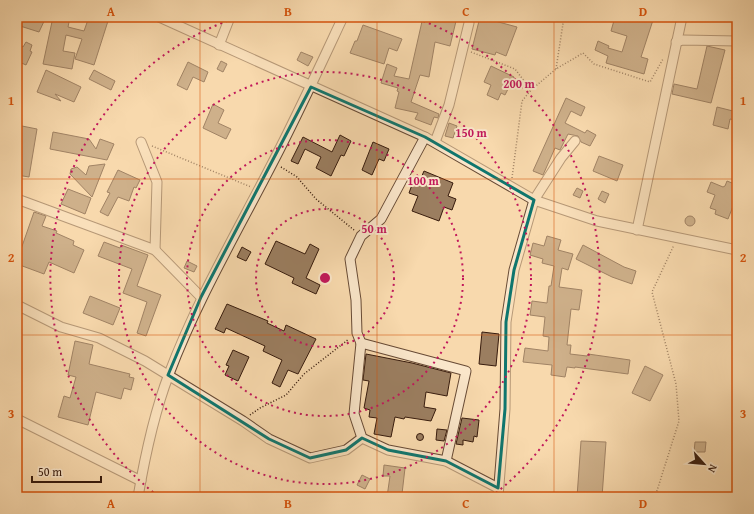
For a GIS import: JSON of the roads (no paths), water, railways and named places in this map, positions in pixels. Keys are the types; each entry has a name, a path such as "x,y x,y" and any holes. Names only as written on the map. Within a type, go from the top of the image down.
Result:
{"street":[{"path":"159,17 311,87 347,100 425,137 534,200 584,218 737,250"},
{"path":"219,45 230,17"},
{"path":"138,497 151,435 168,374 201,297 273,162 311,87 343,17"},
{"path":"435,142 449,105 470,23 468,17"},
{"path":"637,230 682,17"},
{"path":"676,42 683,40 737,41"},
{"path":"425,137 381,220 361,236 350,259 356,300 357,333 361,342 354,414 362,438 388,450 446,462 498,493 505,409 506,322 514,270 534,200 561,158 575,141"},
{"path":"141,142 157,182 155,250"},
{"path":"17,199 155,250 201,297"},
{"path":"17,305 61,327 99,338 145,361 243,421 269,439 310,458 346,450 362,438"},
{"path":"361,342 466,371 446,462"},
{"path":"17,419 141,481"}]}
